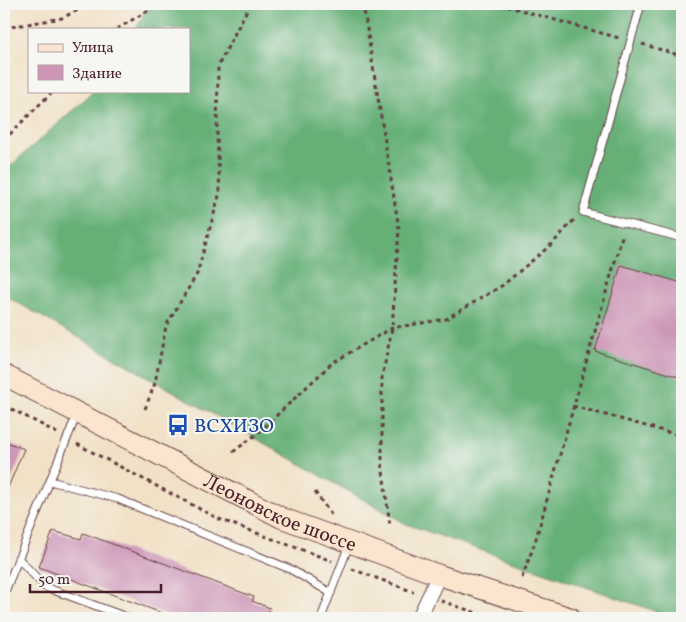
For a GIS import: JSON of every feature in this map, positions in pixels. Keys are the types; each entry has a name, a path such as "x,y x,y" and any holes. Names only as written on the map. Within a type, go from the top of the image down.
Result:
{"main road":[{"name":"Леоновское шоссе","path":"4,375 282,518 438,575 571,618"}],"street":[{"path":"419,618 438,575"}],"lane":[{"path":"641,4 583,212 682,238"},
{"path":"4,594 78,412"},
{"path":"50,481 118,499 290,569 331,593"},
{"path":"322,618 350,543"},
{"path":"18,558 45,587 129,618"}],"path":[{"path":"4,28 62,18 90,4"},
{"path":"119,28 159,4"},
{"path":"145,409 155,383 166,326 197,274 220,192 217,138 218,66 250,4"},
{"path":"363,4 399,230 392,328 382,378 382,462 390,526"},
{"path":"499,4 682,56"},
{"path":"4,140 52,92"},
{"path":"233,452 258,433 332,363 392,328 446,319 503,285 552,244 583,212"},
{"path":"522,578 535,542 626,223"},
{"path":"4,405 218,519 429,597 492,618"},
{"path":"573,406 682,436"},
{"path":"315,492 334,520"}],"green space":[{"path":"149,4 682,4 682,618 663,614 406,524 4,295 4,175 6,170 93,92 190,92 190,28 137,28"}],"building":[{"path":"621,265 682,283 682,378 595,351"},
{"path":"4,441 24,449 4,497"},
{"path":"53,531 81,539 83,533 254,597 252,601 270,608 265,618 175,618 39,567"}],"place":[{"name":"ВСХИЗО","path":"178,425"}]}
